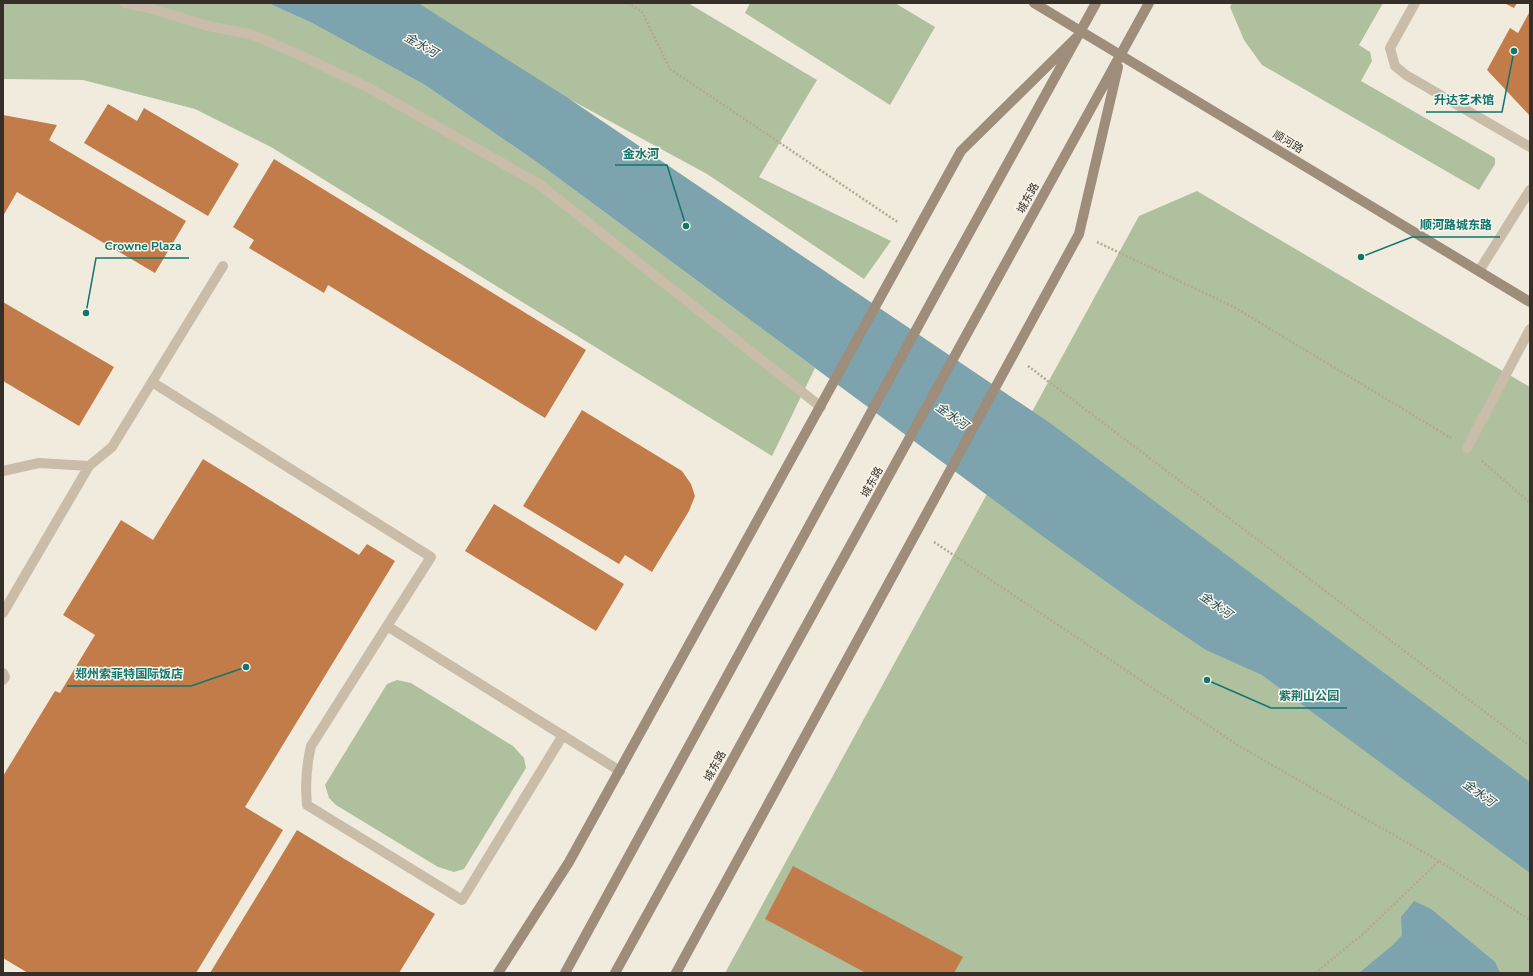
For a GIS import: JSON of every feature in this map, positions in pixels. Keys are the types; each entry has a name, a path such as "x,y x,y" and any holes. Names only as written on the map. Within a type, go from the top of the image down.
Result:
{"street":[{"name":"顺河路","path":"1034,3 1079,34 1120,55 1530,302"},
{"path":"565,973 1096,3"},
{"name":"城东路","path":"615,973 1150,3"},
{"path":"498,973 569,862 961,151 1079,34"},
{"path":"676,973 1079,234 1120,55"}],"lane":[{"path":"125,3 149,8 208,26 250,34 302,56 371,89 539,184 821,407"},
{"path":"1415,3 1390,48 1395,66 1406,75 1530,147"},
{"path":"1479,271 1530,190"},
{"path":"3,613 89,466 112,446 223,266"},
{"path":"1467,448 1530,329"},
{"path":"152,382 431,556 311,746 306,768 305,788 307,805 462,900 563,735"},
{"path":"3,471 39,463 89,466"},
{"path":"387,626 620,771"},
{"path":"3,673 5,677 3,680"}],"path":[{"path":"628,3 642,12 670,69 916,234"},
{"path":"1079,234 1234,307 1467,448 1530,502"},
{"path":"1013,354 1530,746"},
{"path":"918,530 1239,746 1439,861 1530,920"},
{"path":"1315,973 1362,935 1439,861"}],"green space":[{"path":"3,3 268,3 312,23 425,85 538,163 815,368 772,456 271,147 195,109 83,80 3,79"},
{"path":"393,3 688,3 817,80 759,177 891,241 864,279 707,174"},
{"path":"750,3 895,3 935,27 890,105 745,13"},
{"path":"1232,3 1383,3 1359,45 1370,52 1372,61 1361,81 1495,158 1495,164 1479,190 1262,65 1244,40 1230,7"},
{"path":"1197,191 1530,387 1530,973 725,973 1139,216"},
{"path":"397,680 411,683 513,746 524,758 526,768 464,869 454,872 438,867 336,805 329,798 325,785 387,684"}],"water":[{"path":"268,3 418,3 568,98 1050,423 1530,782 1530,873 1262,675 1206,650 1136,603 1041,535 538,163 425,85 312,23"},
{"path":"1414,901 1431,909 1495,962 1500,973 1359,973 1393,945 1402,935 1401,917"}],"building":[{"path":"1504,3 1517,3 1514,8"},
{"path":"1530,11 1530,116 1487,70 1510,28 1518,33"},
{"path":"108,104 137,121 144,108 239,164 208,216 84,143"},
{"path":"3,115 57,125 49,140 186,221 155,273 17,192 3,216"},
{"path":"274,159 586,350 545,418 328,285 324,293 249,248 254,240 233,227"},
{"path":"3,302 114,367 79,426 3,381"},
{"path":"582,410 682,471 691,484 695,496 689,511 652,572 625,555 619,564 523,506"},
{"path":"203,459 359,555 367,544 395,561 245,807 283,830 196,973 28,973 3,958 3,776 55,691 60,693 95,635 63,615 121,520 153,540"},
{"path":"494,504 624,584 596,631 465,551"},
{"path":"297,830 435,914 399,973 210,973"},
{"path":"793,866 963,957 954,973 866,973 765,919"}],"place":[{"name":"升达艺术馆","path":"1514,51"},
{"name":"金水河","path":"686,226"},
{"name":"顺河路城东路","path":"1361,257"},
{"name":"Crowne Plaza","path":"86,313"},
{"name":"郑州索菲特国际饭店","path":"246,667"},
{"name":"紫荆山公园","path":"1207,680"}]}
